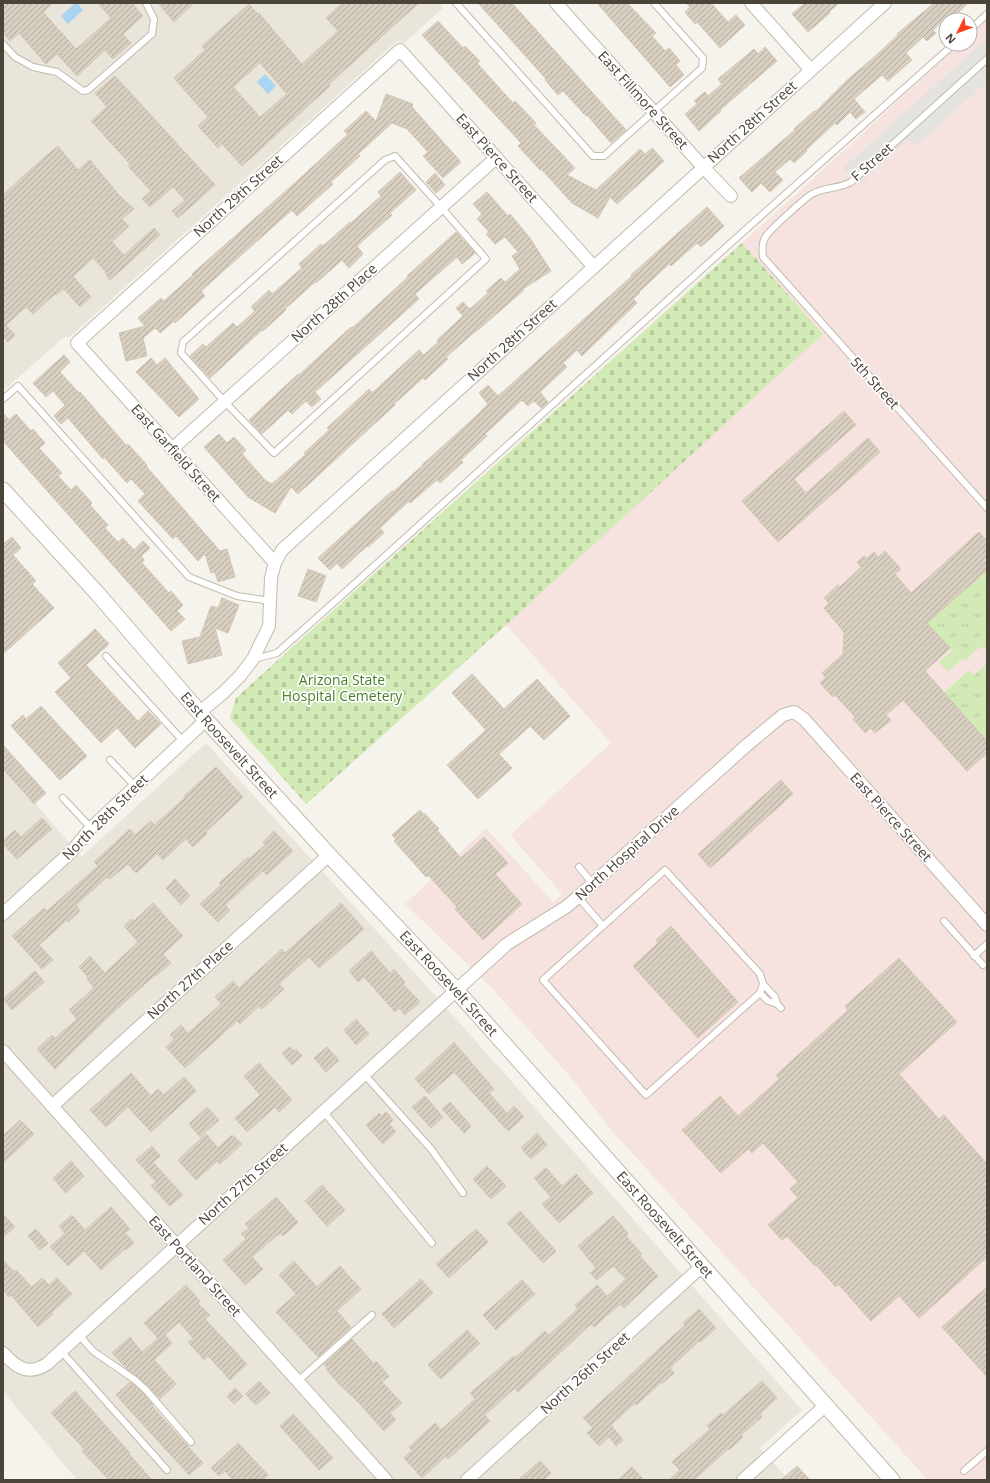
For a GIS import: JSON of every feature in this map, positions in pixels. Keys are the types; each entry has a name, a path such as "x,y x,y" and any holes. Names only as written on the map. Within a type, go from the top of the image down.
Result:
{"street":[{"name":"East Fillmore Street","path":"556,3 653,112 731,196"},
{"path":"751,3 810,69"},
{"name":"North 28th Street","path":"3,914 72,851 91,828 183,741 223,693 240,676 253,659 269,626 271,578 275,563 282,550 810,69 885,3"},
{"name":"East Pierce Street","path":"400,50 593,266"},
{"name":"North 29th Street","path":"77,343 400,50"},
{"name":"North 28th Place","path":"172,449 496,158"},
{"name":"East Garfield Street","path":"77,343 275,563"},
{"name":"East Roosevelt Street","path":"3,490 96,593 203,716 329,855 456,990 892,1480"},
{"name":"East Pierce Street","path":"794,712 804,719 987,925"},
{"name":"North Hospital Drive","path":"456,990 507,944 566,908 783,714 794,712"},
{"name":"North 27th Place","path":"52,1106 329,855"},
{"name":"North 27th Street","path":"3,1353 15,1365 27,1370 38,1369 47,1364 456,990"},
{"name":"East Portland Street","path":"3,1051 386,1480"},
{"name":"North 26th Street","path":"467,1480 702,1266"},
{"path":"742,1480 826,1405"}],"lane":[{"path":"3,44 16,57 33,67 56,72 83,91 88,90 152,34 154,19 146,3"},
{"path":"456,3 593,156 604,156 702,68 703,58 654,3"},
{"path":"978,22 987,14"},
{"path":"253,659 276,653 330,606 744,231 945,52"},
{"name":"F Street","path":"764,257 762,251 766,236 805,200 818,192 844,186 851,182 987,59"},
{"path":"394,156 486,259 274,453 225,402 181,353 183,342 385,160 394,156"},
{"name":"5th Street","path":"764,257 987,508"},
{"path":"3,399 18,386 188,577 237,596 270,602"},
{"path":"106,656 183,741"},
{"path":"110,760 135,786"},
{"path":"63,798 91,828"},
{"path":"579,867 593,884"},
{"path":"760,993 768,1002 779,1006 775,997 763,984 760,974 665,870 543,980 646,1095 760,993 763,984"},
{"path":"578,898 603,926"},
{"path":"944,922 983,966"},
{"path":"974,956 987,944"},
{"path":"364,1074 431,1149 463,1193"},
{"path":"323,1111 432,1243"},
{"path":"298,1381 372,1315"},
{"path":"79,1335 93,1351 135,1380 146,1390 191,1442"},
{"path":"61,1351 167,1470"},
{"path":"964,1471 987,1451"}],"shaded area":[{"path":"3,3 439,3 443,8 403,44 398,40 70,337 63,338 3,391"},
{"path":"987,20 987,1480 928,1480 613,1132 567,1073 488,984 405,904 486,828 553,902 562,894 511,834 611,743 506,625 230,718 236,698 803,188 951,52 978,52 978,28"},
{"path":"987,38 987,82 915,147 908,139 859,185 843,168 971,52 978,52 978,46"},
{"path":"206,743 450,1012 802,1410 760,1448 789,1480 77,1480 3,1391 3,765 81,857"}],"green space":[{"name":"Arizona State Hospital Cemetery","path":"742,243 823,334 506,625 306,804 230,718 236,698"},
{"path":"987,570 987,650 983,647 977,649 967,659 961,660 927,623"},
{"path":"952,651 961,660 948,672 939,662"},
{"path":"987,660 987,741 944,693 969,670 974,675 986,664"}],"water":[{"path":"75,3 77,3 83,10 68,24 61,16"},
{"path":"265,74 276,86 268,94 257,82"}],"building":[{"path":"8,3 53,3 43,12 76,49 111,18 98,3 132,3 143,16 123,34 131,43 113,59 105,50 77,76 57,54 46,64 19,33 10,41 3,33 3,8"},
{"path":"158,3 194,3 174,22"},
{"path":"342,3 419,3 329,84 330,86 242,166 222,144 218,148 198,126 208,117 174,78 205,50 202,46 249,4 258,14 259,13 302,64 338,31 326,18","holes":["260,63 287,94 260,117 233,87"]},
{"path":"478,3 512,3 626,130 611,143 587,115 586,116 563,91 558,95 545,80 546,79"},
{"path":"597,3 627,3 656,33 652,36 665,51 669,48 680,61 676,65 684,75 670,87"},
{"path":"686,3 711,3 728,22 736,15 745,25 720,48 697,22 695,24 685,12 690,7"},
{"path":"805,3 839,3 808,32 792,14"},
{"path":"934,3 968,3 959,12 938,12 938,25 933,30 936,33 927,41 923,37 906,53 912,60 888,81 882,75 854,99 865,112 856,119 850,112 837,125 835,123 794,163 790,159 775,172 783,180 770,192 761,183 752,192 739,178 795,130 794,129 814,111 815,112 846,81 898,35 897,34"},
{"path":"438,21 463,48 465,46 480,61 477,63 513,103 515,101 536,123 534,125 575,168 567,175 596,190 640,149 645,154 652,148 664,161 617,204 610,197 598,218 572,203 518,146 521,143 422,35"},
{"path":"765,47 777,61 720,110 721,111 699,131 685,114 697,104 694,101 705,92 708,96 722,84 718,79 754,49 758,54"},
{"path":"115,76 215,185 178,218 172,211 185,200 173,187 150,207 142,199 151,191 128,166 130,164 91,121 107,107 95,93"},
{"path":"386,94 413,104 412,107 461,162 443,178 423,156 428,152 407,129 392,123 358,154 360,156 331,182 333,184 297,216 292,210 201,291 205,296 175,323 174,321 160,333 155,328 143,338 147,356 126,361 119,333 145,326 138,318 161,298 164,301 193,275 192,274 297,181 348,134 344,131 366,111 376,121"},
{"path":"58,146 78,170 90,160 120,196 134,209 122,219 129,226 112,242 124,255 154,228 160,235 110,280 105,273 106,272 93,258 73,276 91,297 80,307 64,289 56,295 55,294 33,314 26,307 6,325 15,335 8,342 3,337 3,195"},
{"path":"400,172 416,190 390,213 392,215 357,246 363,254 349,268 342,260 316,283 315,282 210,378 190,356 203,344 206,347 233,323 237,327 255,311 251,307 269,290 272,294 302,268 299,264 321,244 323,246 350,222 351,223 381,196 378,192"},
{"path":"435,173 445,185 436,193 426,182"},
{"path":"487,192 508,216 510,214 530,238 551,271 523,289 524,290 446,357 448,359 425,380 423,378 394,404 395,405 298,494 291,487 275,513 248,497 204,447 219,434 227,443 234,437 246,450 242,454 265,480 272,484 306,454 304,453 329,430 327,428 369,389 372,393 419,350 424,355 438,342 437,340 463,316 456,308 463,302 470,309 488,293 486,291 501,278 505,282 520,269 512,256 518,252 505,237 495,244 486,234 489,232 477,219 482,214 473,204"},
{"path":"707,207 724,226 701,247 697,243 671,266 669,264 633,299 637,303 582,356 577,350 563,363 567,367 540,392 548,402 541,408 534,401 528,406 522,400 485,434 487,436 461,460 463,462 440,483 437,480 410,503 409,501 380,528 384,533 342,569 337,563 330,570 318,558 423,465 488,404 479,393 488,385 498,396"},
{"path":"456,232 475,253 462,264 457,257 415,294 419,299 315,392 321,399 312,407 306,401 292,414 288,410 262,434 249,420 298,374 299,375 351,327 352,328 382,301 408,277 407,276"},
{"path":"64,355 70,362 60,372 79,393 80,392 126,445 128,444 147,465 146,466 220,551 227,549 235,577 218,582 215,572 211,573 205,554 198,561 176,536 173,539 138,501 145,494 131,479 127,483 104,457 103,459 68,418 61,424 54,416 65,405 53,391 46,397 33,383"},
{"path":"151,358 157,365 165,358 199,399 179,417 136,372"},
{"path":"844,411 856,425 794,479 806,493 868,438 880,452 778,542 742,501"},
{"path":"3,413 9,420 16,414 31,431 33,429 45,443 39,448 62,473 58,476 71,490 76,485 92,503 90,505 108,525 105,528 118,542 123,538 134,550 143,541 150,548 141,556 144,560 142,563 169,593 171,591 183,605 177,611 185,619 171,631 3,441"},
{"path":"979,532 987,541 987,570 927,623 950,648 925,671 987,741 987,753 967,771 903,700 886,715 891,720 875,733 871,728 865,733 853,719 855,717 835,695 833,697 820,683 826,678 822,673 843,654 844,632 824,608 829,603 824,598 838,585 840,587 861,567 857,562 864,556 866,559 874,552 878,557 885,551 901,569 895,574 911,593"},
{"path":"12,537 21,548 13,555 36,581 32,584 54,608 3,654 3,544"},
{"path":"308,569 326,576 316,602 298,596"},
{"path":"222,598 239,605 228,633 215,628 222,655 188,664 182,641 200,637 211,606 218,608"},
{"path":"95,629 109,644 86,665 138,721 148,711 161,724 135,748 117,728 101,743 55,692 71,678 58,663"},
{"path":"472,674 504,709 537,679 570,716 544,740 530,726 499,754 512,768 478,799 447,765 486,730 452,693"},
{"path":"41,706 87,756 60,780 11,726 23,715 26,719"},
{"path":"3,745 46,793 34,804 3,769"},
{"path":"216,767 243,797 206,832 207,834 193,847 186,839 163,860 157,854 136,873 128,864 110,879 107,877 76,905 80,911 68,922 67,920 39,945 53,960 42,969 12,936 44,908 47,911 98,866 94,862 130,829 135,835 151,821 154,825 186,797 184,796"},
{"path":"781,780 793,794 710,868 698,854"},
{"path":"420,810 439,829 437,830 461,858 484,837 508,863 495,874 522,904 483,940 455,909 457,907 428,875 426,877 394,841 396,839 392,835"},
{"path":"42,818 52,829 17,859 3,844 3,841 15,830 21,837"},
{"path":"274,831 293,851 267,875 263,871 225,905 230,910 218,922 200,904 221,885 219,883 248,857 249,859 265,845 263,842"},
{"path":"175,879 190,896 181,905 166,888"},
{"path":"153,903 183,936 163,954 171,963 156,976 155,975 106,1019 55,1069 37,1049 52,1035 55,1038 77,1019 69,1010 94,988 87,979 88,977 79,967 90,956 105,973 138,942 124,926 132,919 134,921"},
{"path":"341,903 364,929 319,968 309,957 279,984 284,989 262,1009 259,1006 240,1024 237,1021 185,1068 166,1047 174,1039 170,1035 181,1025 188,1033 221,1004 215,997 233,981 239,988 282,949 285,953"},
{"path":"671,926 738,1002 698,1038 633,966 658,943 656,940"},
{"path":"371,951 390,973 394,969 405,982 403,984 420,1002 405,1015 399,1008 395,1012 364,977 358,982 349,971"},
{"path":"899,958 957,1022 899,1074 939,1119 944,1115 987,1164 987,1257 919,1318 899,1296 871,1321 838,1284 836,1287 787,1236 782,1240 768,1225 798,1198 790,1189 798,1182 763,1143 752,1153 748,1149 721,1173 682,1130 720,1096 738,1116 779,1079 776,1075 848,1010 845,1006"},
{"path":"35,971 44,982 12,1010 3,999"},
{"path":"356,1019 369,1034 356,1045 344,1030"},
{"path":"454,1042 494,1089 489,1093 507,1113 514,1106 524,1117 508,1131 454,1072 429,1094 415,1079"},
{"path":"290,1047 294,1051 296,1049 302,1056 292,1065 282,1053"},
{"path":"327,1047 339,1060 326,1072 314,1058"},
{"path":"259,1063 292,1100 279,1112 275,1107 247,1132 235,1118 260,1095 244,1076"},
{"path":"131,1073 151,1096 158,1089 164,1095 184,1077 196,1091 151,1132 128,1107 106,1127 90,1110"},
{"path":"425,1096 443,1117 431,1128 412,1107"},
{"path":"450,1102 471,1126 464,1133 442,1109"},
{"path":"207,1107 219,1120 200,1137 189,1124"},
{"path":"386,1112 393,1120 389,1124 396,1132 383,1144 366,1125 379,1113 382,1116"},
{"path":"20,1120 34,1134 3,1163 3,1136"},
{"path":"537,1133 547,1145 531,1159 521,1148"},
{"path":"206,1134 218,1148 232,1135 242,1144 220,1164 217,1161 196,1180 178,1160"},
{"path":"152,1146 160,1156 153,1162 183,1195 170,1206 151,1186 156,1182 136,1160"},
{"path":"71,1161 84,1176 66,1193 53,1178"},
{"path":"487,1166 506,1186 491,1199 473,1179"},
{"path":"546,1168 562,1186 576,1174 593,1193 559,1223 542,1204 551,1197 534,1178"},
{"path":"322,1185 345,1210 327,1226 305,1201"},
{"path":"276,1197 298,1222 283,1236 280,1233 252,1257 263,1269 245,1285 223,1260 246,1239 241,1234 249,1228 245,1224"},
{"path":"111,1207 130,1229 125,1233 134,1243 101,1270 84,1251 68,1266 50,1247 65,1233 59,1226 72,1215 85,1230"},
{"path":"520,1211 556,1251 543,1263 507,1223"},
{"path":"3,1214 15,1227 3,1237"},
{"path":"613,1216 628,1233 626,1236 642,1254 640,1256 658,1276 624,1308 620,1304 594,1327 591,1324 518,1392 515,1388 485,1415 490,1421 448,1459 446,1456 422,1478 404,1458 412,1450 409,1447 435,1423 441,1430 475,1399 470,1393 514,1356 515,1358 545,1331 549,1335 578,1309 575,1305 597,1285 607,1296 626,1279 613,1266 597,1280 590,1273 596,1268 578,1246"},
{"path":"36,1229 48,1243 40,1250 28,1236"},
{"path":"476,1229 488,1242 449,1278 436,1264"},
{"path":"3,1260 14,1272 16,1270 32,1287 42,1278 49,1285 57,1278 72,1294 38,1327 11,1295 9,1297 3,1290"},
{"path":"294,1261 317,1287 340,1266 361,1289 337,1311 351,1327 318,1357 276,1312 296,1294 279,1275"},
{"path":"421,1279 433,1293 394,1328 382,1314"},
{"path":"522,1280 535,1294 496,1330 483,1315"},
{"path":"186,1285 200,1301 198,1303 210,1315 205,1319 247,1364 230,1380 208,1356 204,1360 188,1342 193,1338 179,1322 165,1335 172,1343 154,1360 176,1384 160,1399 112,1353 130,1337 142,1352 158,1338 144,1323"},
{"path":"987,1287 987,1377 942,1327"},
{"path":"699,1309 716,1328 701,1342 699,1341 670,1368 674,1373 636,1405 635,1403 611,1425 623,1440 616,1446 609,1437 599,1446 587,1433 593,1428 583,1418 685,1325 683,1323"},
{"path":"467,1330 480,1343 441,1379 428,1365"},
{"path":"352,1339 374,1364 376,1361 389,1376 382,1382 402,1403 390,1413 396,1420 384,1431 359,1403 338,1383 326,1369 327,1368 324,1364"},
{"path":"259,1381 270,1393 256,1405 245,1394"},
{"path":"762,1381 777,1398 760,1414 762,1417 741,1435 743,1437 729,1450 728,1449 694,1480 669,1480 680,1470 672,1462 710,1429 707,1425 721,1413 723,1415"},
{"path":"130,1382 143,1393 153,1405 152,1406 203,1463 189,1475 116,1395"},
{"path":"235,1388 243,1396 234,1404 227,1396"},
{"path":"75,1391 152,1480 109,1480 82,1451 84,1449 51,1413"},
{"path":"293,1414 333,1458 319,1470 280,1426"},
{"path":"238,1443 268,1475 263,1480 233,1480 225,1471 219,1476 211,1468"},
{"path":"540,1461 551,1473 543,1480 518,1480"},
{"path":"797,1466 810,1480 781,1480"},
{"path":"632,1467 644,1480 618,1480"}]}
